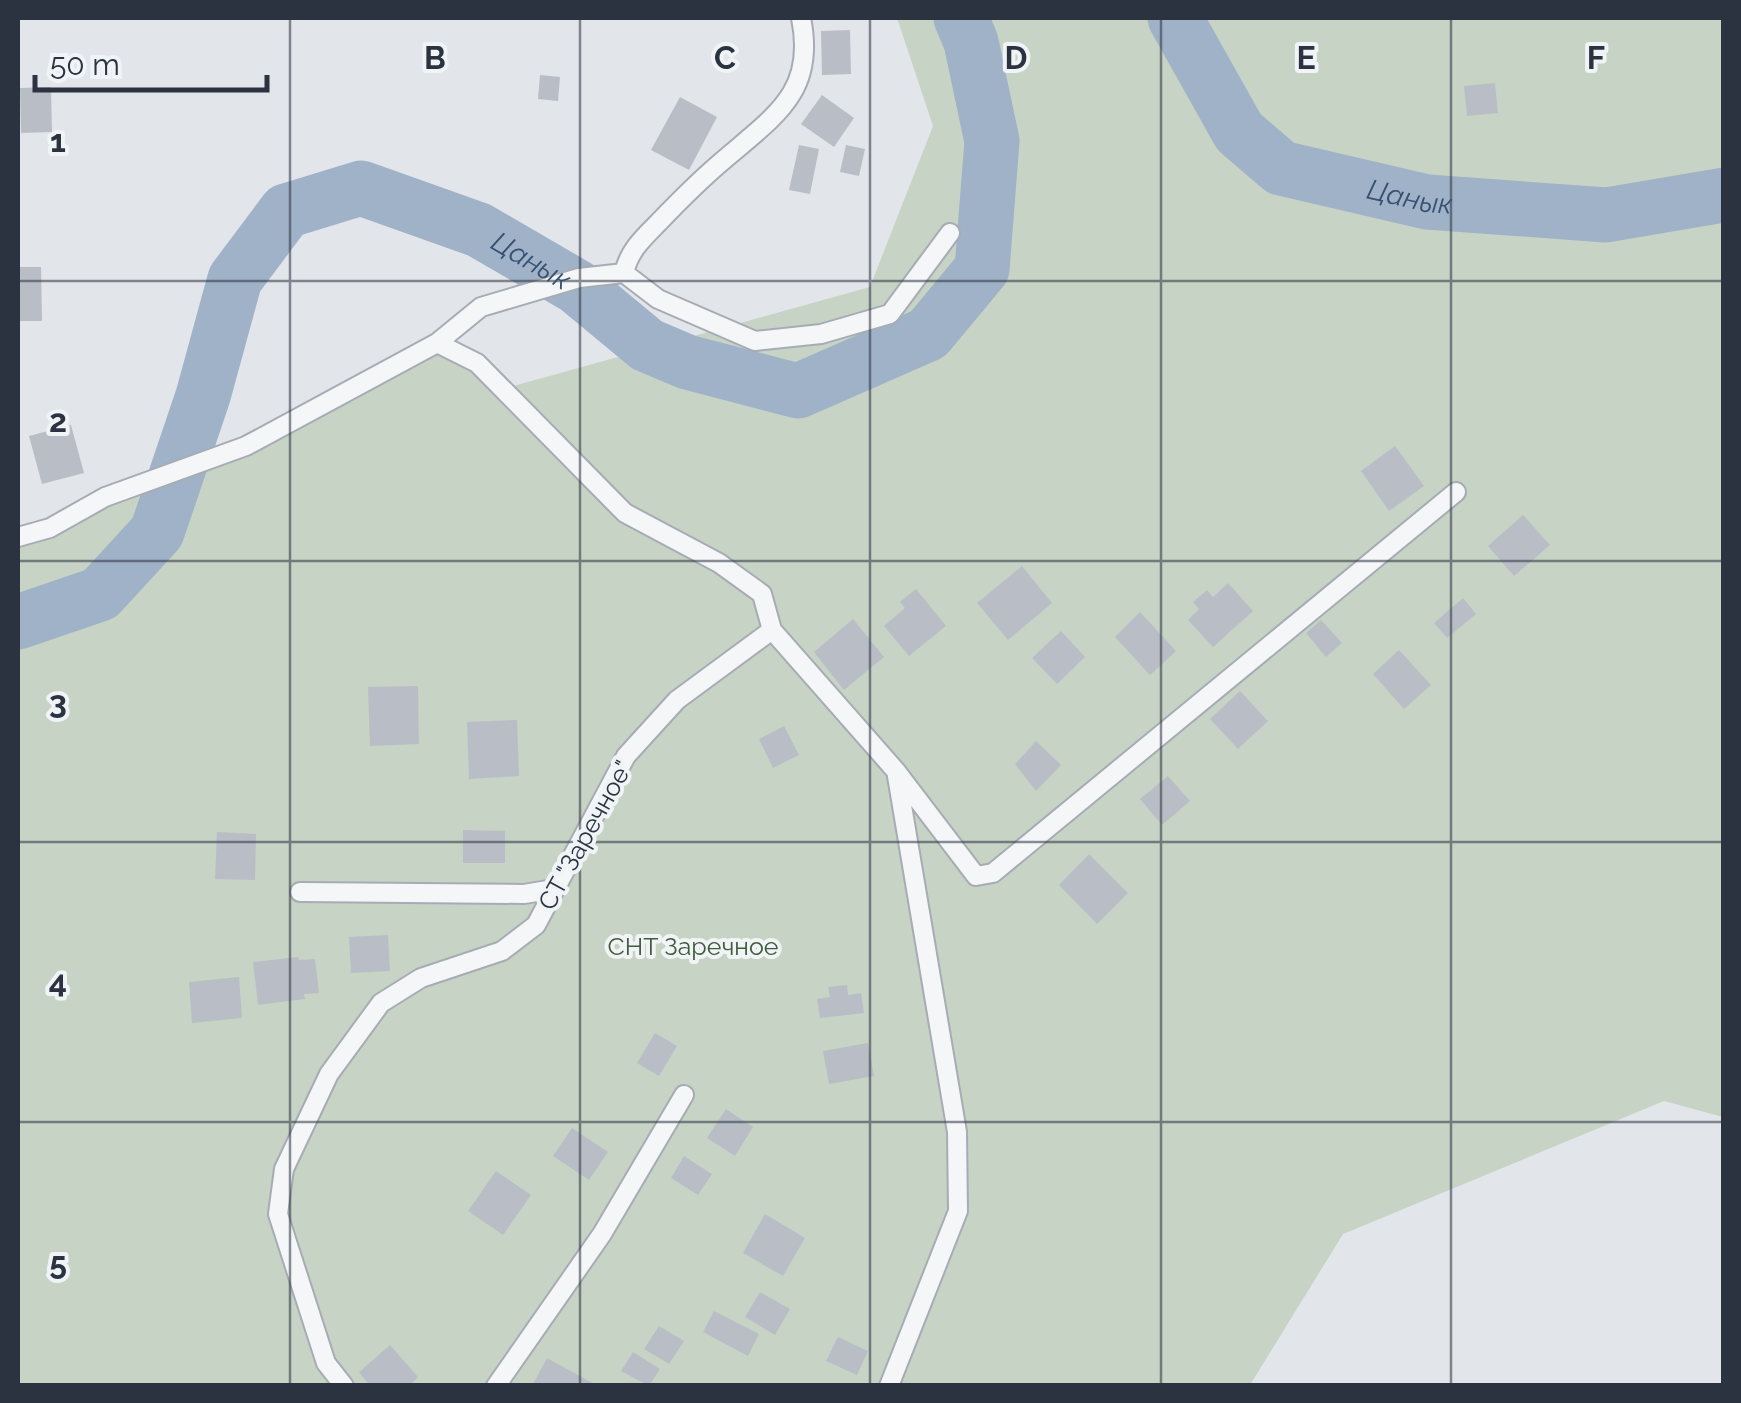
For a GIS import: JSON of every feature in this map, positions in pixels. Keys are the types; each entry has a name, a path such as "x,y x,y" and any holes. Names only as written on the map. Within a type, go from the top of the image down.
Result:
{"lane":[{"path":"624,274 628,255 677,203 791,100 808,49 801,18"},
{"path":"18,538 50,528 105,497 246,446 437,344 480,308 580,278 624,274 658,299 755,341 821,334 890,314 950,233"},
{"path":"437,344 477,363 625,513 719,563 762,594 772,630 896,771 960,860 976,876 993,873 1456,492"},
{"name":"СТ \"Заречное\"","path":"344,1386 326,1363 278,1214 284,1169 329,1074 381,1003 421,978 502,952 536,925 626,756 677,700 772,630"},
{"path":"889,1386 958,1212 957,1132 896,771"},
{"path":"300,892 524,894 554,888"},
{"path":"496,1386 602,1234 684,1096"}],"green space":[{"name":"СНТ Заречное","path":"897,18 1723,18 1723,1117 1664,1101 1343,1234 1250,1385 18,1386 18,537 167,477 437,343 503,389 870,287 933,126"}],"building":[{"path":"850,30 851,74 822,75 821,31"},
{"path":"540,75 560,77 558,101 538,99"},
{"path":"1495,83 1498,113 1467,116 1464,86"},
{"path":"51,87 52,132 21,133 20,88"},
{"path":"822,95 854,118 834,147 801,124"},
{"path":"680,97 717,117 689,170 651,150"},
{"path":"799,145 819,149 810,194 789,190"},
{"path":"846,145 865,149 859,176 840,172"},
{"path":"18,267 41,267 42,321 18,321"},
{"path":"71,425 84,473 42,484 29,436"},
{"path":"1395,446 1424,486 1389,511 1361,471"},
{"path":"1523,515 1550,545 1514,576 1488,546"},
{"path":"1022,566 1052,603 1008,640 977,603"},
{"path":"1228,583 1253,611 1213,647 1188,620 1199,609 1193,602 1207,590 1213,597"},
{"path":"916,589 946,626 909,656 884,626 905,608 900,602"},
{"path":"1463,598 1476,614 1447,638 1434,623"},
{"path":"1140,612 1176,651 1150,675 1115,637"},
{"path":"853,619 884,657 844,690 814,652"},
{"path":"1321,620 1342,643 1326,657 1306,633"},
{"path":"1061,631 1085,657 1057,684 1032,658"},
{"path":"1399,650 1431,685 1404,709 1373,674"},
{"path":"418,686 419,744 370,746 368,687"},
{"path":"1240,691 1268,721 1238,749 1210,719"},
{"path":"517,720 519,776 469,779 467,722"},
{"path":"784,726 799,755 773,768 759,739"},
{"path":"1036,741 1061,765 1036,791 1015,764"},
{"path":"1168,776 1190,801 1162,825 1140,799"},
{"path":"463,830 505,831 505,863 463,863"},
{"path":"217,832 256,834 255,880 215,879"},
{"path":"1089,854 1128,893 1097,924 1059,885"},
{"path":"388,935 390,971 351,973 349,937"},
{"path":"315,959 319,993 304,994 305,999 258,1005 253,962"},
{"path":"239,977 242,1018 192,1023 189,982"},
{"path":"847,985 848,995 861,993 864,1013 820,1018 817,999 830,997 828,987"},
{"path":"655,1033 677,1046 659,1076 637,1063"},
{"path":"868,1043 874,1076 829,1084 823,1051"},
{"path":"726,1109 753,1127 735,1156 707,1138"},
{"path":"572,1128 608,1152 589,1180 553,1156"},
{"path":"684,1156 712,1174 698,1195 671,1178"},
{"path":"496,1171 531,1195 503,1235 468,1211"},
{"path":"765,1214 805,1238 783,1276 743,1253"},
{"path":"760,1292 790,1309 775,1335 745,1317"},
{"path":"714,1311 759,1334 748,1356 703,1332"},
{"path":"659,1326 684,1341 669,1364 644,1349"},
{"path":"838,1337 868,1351 857,1375 826,1361"},
{"path":"390,1345 418,1377 409,1386 370,1386 359,1372"},
{"path":"633,1352 660,1369 649,1386 621,1371"},
{"path":"547,1358 598,1386 532,1386"}],"waterway":[{"name":"Цанык","path":"18,622 100,594 157,532 203,396 235,279 286,211 361,188 479,230 577,287 647,345 687,362 798,391 928,334 982,269 992,141 971,42 961,18"},
{"name":"Цанык","path":"1175,18 1239,132 1281,168 1427,202 1606,215 1724,195"}]}
